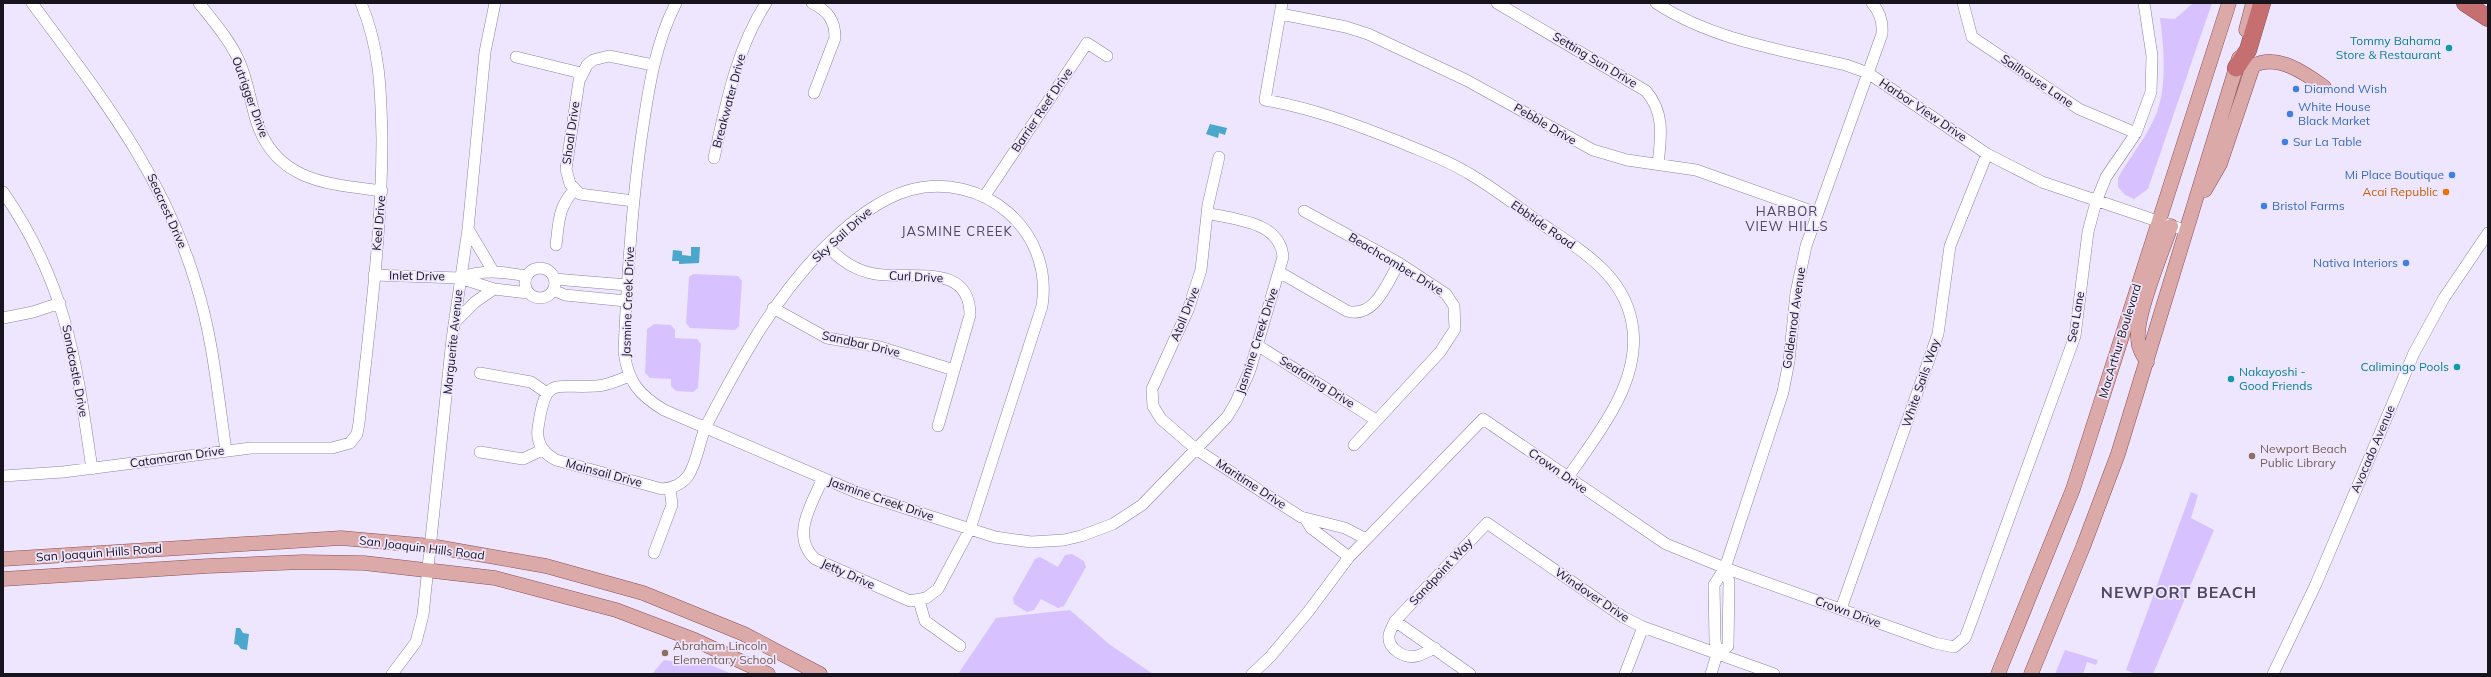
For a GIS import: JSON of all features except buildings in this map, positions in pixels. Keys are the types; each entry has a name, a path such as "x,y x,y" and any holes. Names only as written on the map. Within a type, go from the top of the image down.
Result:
{"highway":[{"path":"2236,68 2248,50 2262,3"},
{"path":"2465,3 2488,18"}],"main road":[{"name":"MacArthur Boulevard","path":"1998,674 2073,489 2164,223 2228,3"},
{"path":"2031,674 2083,547 2118,454 2236,68 2253,3"},
{"path":"2193,209 2220,164 2253,66 2267,62 2288,66 2306,74 2324,87"},
{"path":"2147,362 2139,348 2137,338 2164,223"},
{"name":"San Joaquin Hills Road","path":"3,559 341,538 431,546 546,566 643,592 744,634 820,674"},
{"name":"San Joaquin Hills Road","path":"3,579 208,566 303,562 364,563 495,578 616,610 695,640 768,674"}],"street":[{"name":"Seacrest Drive","path":"32,3 125,130 154,179 178,231 204,312 226,451"},
{"name":"Outrigger Drive","path":"199,3 239,61 257,122 269,147 278,158 301,175 314,180 382,191"},
{"name":"Keel Drive","path":"350,443 357,434 360,423 382,191 380,76 374,41 360,3"},
{"name":"Marguerite Avenue","path":"392,674 416,642 423,615 460,278 468,230 485,52 495,3"},
{"name":"Breakwater Drive","path":"714,158 736,66 753,25 766,3"},
{"path":"812,3 829,14 835,29 835,38 814,93"},
{"name":"Setting Sun Drive","path":"1497,3 1637,84 1646,91 1655,104 1660,118 1661,130 1658,164"},
{"name":"Harbor View Drive","path":"1656,3 1675,16 1708,31 1846,65 1868,73 1987,154 2042,182 2096,202 2187,231"},
{"name":"Goldenrod Avenue","path":"1718,654 1714,640 1714,585 1725,568 1783,392 1789,361 1797,284 1806,246 1882,34 1883,25 1877,9 1872,3"},
{"name":"Sailhouse Lane","path":"1962,3 1972,37 2078,109 2136,132"},
{"name":"Sea Lane","path":"1954,647 1965,638 1968,631 2075,336 2088,232 2096,202 2106,177 2136,132 2151,92 2152,56 2144,3"},
{"name":"Jasmine Creek Drive","path":"675,4 662,34 653,65 633,201 624,352 629,376 648,401 705,428 858,493 970,529 1012,540 1031,542 1064,540 1097,531 1113,524 1142,505 1197,450 1227,416 1236,402 1257,345 1283,257 1282,248 1273,233 1265,228 1206,213"},
{"name":"Pebble Drive","path":"1282,8 1368,34 1466,80 1592,150 1627,160 1696,170 1817,213"},
{"name":"Ebbtide Road","path":"1282,8 1265,100 1319,111 1444,161 1468,173 1590,257 1609,275 1626,301 1630,316 1633,347 1631,362 1611,413 1568,478"},
{"name":"Barrier Reef Drive","path":"984,197 1087,43 1107,56"},
{"path":"516,57 581,73 587,65 602,57 609,56 653,65"},
{"name":"Shoal Drive","path":"574,190 567,177 566,168 581,73"},
{"name":"White Sails Way","path":"1841,609 1938,334 1950,246 1987,154"},
{"name":"Atoll Drive","path":"1197,450 1157,414 1151,398 1152,389 1196,291 1204,250 1206,213 1219,157"},
{"name":"Sky Sail Drive","path":"705,428 750,344 773,308 798,276 827,246 877,204 909,190 950,188 984,197 1012,216 1030,238 1042,265 1044,290 1042,306 970,529"},
{"path":"556,246 563,203 574,190 589,196 633,201"},
{"name":"Sandcastle Drive","path":"3,192 34,243 60,303 77,365 92,469"},
{"name":"Beachcomber Drive","path":"1304,211 1399,263 1446,294 1454,306 1455,329 1440,352 1354,445"},
{"path":"468,230 493,270"},
{"name":"Avocado Avenue","path":"2273,674 2316,584 2414,353 2444,298 2488,232"},
{"name":"Curl Drive","path":"827,246 842,260 869,273 881,276 938,276 957,283 968,297 970,315 938,426"},
{"path":"1279,272 1347,311 1359,313 1373,306 1399,263"},
{"path":"528,293 525,285 527,276 534,269 544,269 554,279 627,285"},
{"name":"Inlet Drive","path":"460,278 477,272 493,270 527,276"},
{"name":"Inlet Drive","path":"374,275 460,278 494,289 528,293 541,298 553,290"},
{"path":"554,279 553,290 565,295 626,301"},
{"path":"455,322 475,302 494,289"},
{"path":"3,318 32,312 60,303"},
{"name":"Sandbar Drive","path":"773,308 827,338 880,347 954,370"},
{"name":"Seafaring Drive","path":"1257,345 1376,420"},
{"path":"480,373 531,382 547,393"},
{"path":"480,452 523,459 542,450 537,434 542,403 547,393 562,385 599,386 629,376"},
{"name":"Crown Drive","path":"1252,674 1270,657 1308,612 1349,557 1483,419 1666,544 1725,568 1935,644 1954,647"},
{"path":"654,553 672,505 670,488 677,486 689,474 705,428"},
{"name":"Catamaran Drive","path":"3,476 92,469 226,451 332,448 350,443"},
{"name":"Mainsail Drive","path":"542,450 556,460 662,488 670,488"},
{"name":"Maritime Drive","path":"1197,450 1305,518 1345,528 1366,539"},
{"name":"Jetty Drive","path":"823,478 802,531 804,546 808,553 815,559 902,598 919,601"},
{"name":"Maritime Drive","path":"1305,518 1311,528 1349,557"},
{"name":"Sandpoint Way","path":"1395,621 1487,524"},
{"name":"Windover Drive","path":"1487,524 1623,617 1643,627 1774,674"},
{"path":"1332,543 1345,528"},
{"path":"960,646 925,621 919,601 931,595 938,589 970,529"},
{"path":"1434,648 1417,656 1407,656 1397,652 1390,643 1389,635 1395,621 1434,648 1470,674"},
{"path":"1625,674 1643,627"},
{"path":"1711,674 1718,654"}],"shaded area":[{"path":"2193,3 2212,3 2148,189 2134,199 2125,195 2118,187 2118,178 2149,129 2157,112 2160,101 2164,65 2160,18 2175,19"},
{"path":"693,274 738,276 742,281 739,326 735,330 690,328 686,323 689,277"},
{"path":"654,324 671,325 675,330 675,338 697,339 701,344 698,388 693,392 676,391 671,386 671,379 650,378 645,373 647,329"},
{"path":"2191,492 2198,495 2191,518 2214,530 2153,674 2136,674 2126,670"},
{"path":"1072,554 1084,561 1086,567 1064,606 1058,608 1041,599 1034,610 1027,612 1014,604 1013,598 1035,559 1040,557 1058,567 1065,555"},
{"path":"1070,610 1109,644 1153,674 958,674 996,618"},
{"path":"2065,650 2098,660 2096,665 2087,662 2083,674 2055,674"},
{"path":"692,657 732,674 652,674 664,660 679,662"}],"water":[{"path":"1210,124 1227,128 1225,135 1219,133 1218,138 1206,134"},
{"path":"691,247 700,247 699,263 679,264 679,261 672,261 673,250 682,251 682,255 691,256"},
{"path":"236,628 240,628 243,633 249,634 247,650 241,649 238,645 234,644"}],"place":[{"name":"Tommy Bahama Store & Restaurant","path":"2449,48"},
{"name":"Diamond Wish","path":"2296,89"},
{"name":"White House Black Market","path":"2290,114"},
{"name":"Sur La Table","path":"2285,142"},
{"name":"Mi Place Boutique","path":"2452,175"},
{"name":"Acai Republic","path":"2446,192"},
{"name":"Bristol Farms","path":"2264,206"},
{"name":"Nativa Interiors","path":"2406,263"},
{"name":"Calimingo Pools","path":"2457,367"},
{"name":"Nakayoshi - Good Friends","path":"2231,379"},
{"name":"Newport Beach Public Library","path":"2252,456"},
{"name":"Abraham Lincoln Elementary School","path":"665,653"}],"district":[{"name":"HARBOR VIEW HILLS","path":"1787,218"},
{"name":"JASMINE CREEK","path":"957,231"},
{"name":"NEWPORT BEACH","path":"2179,592"}]}
